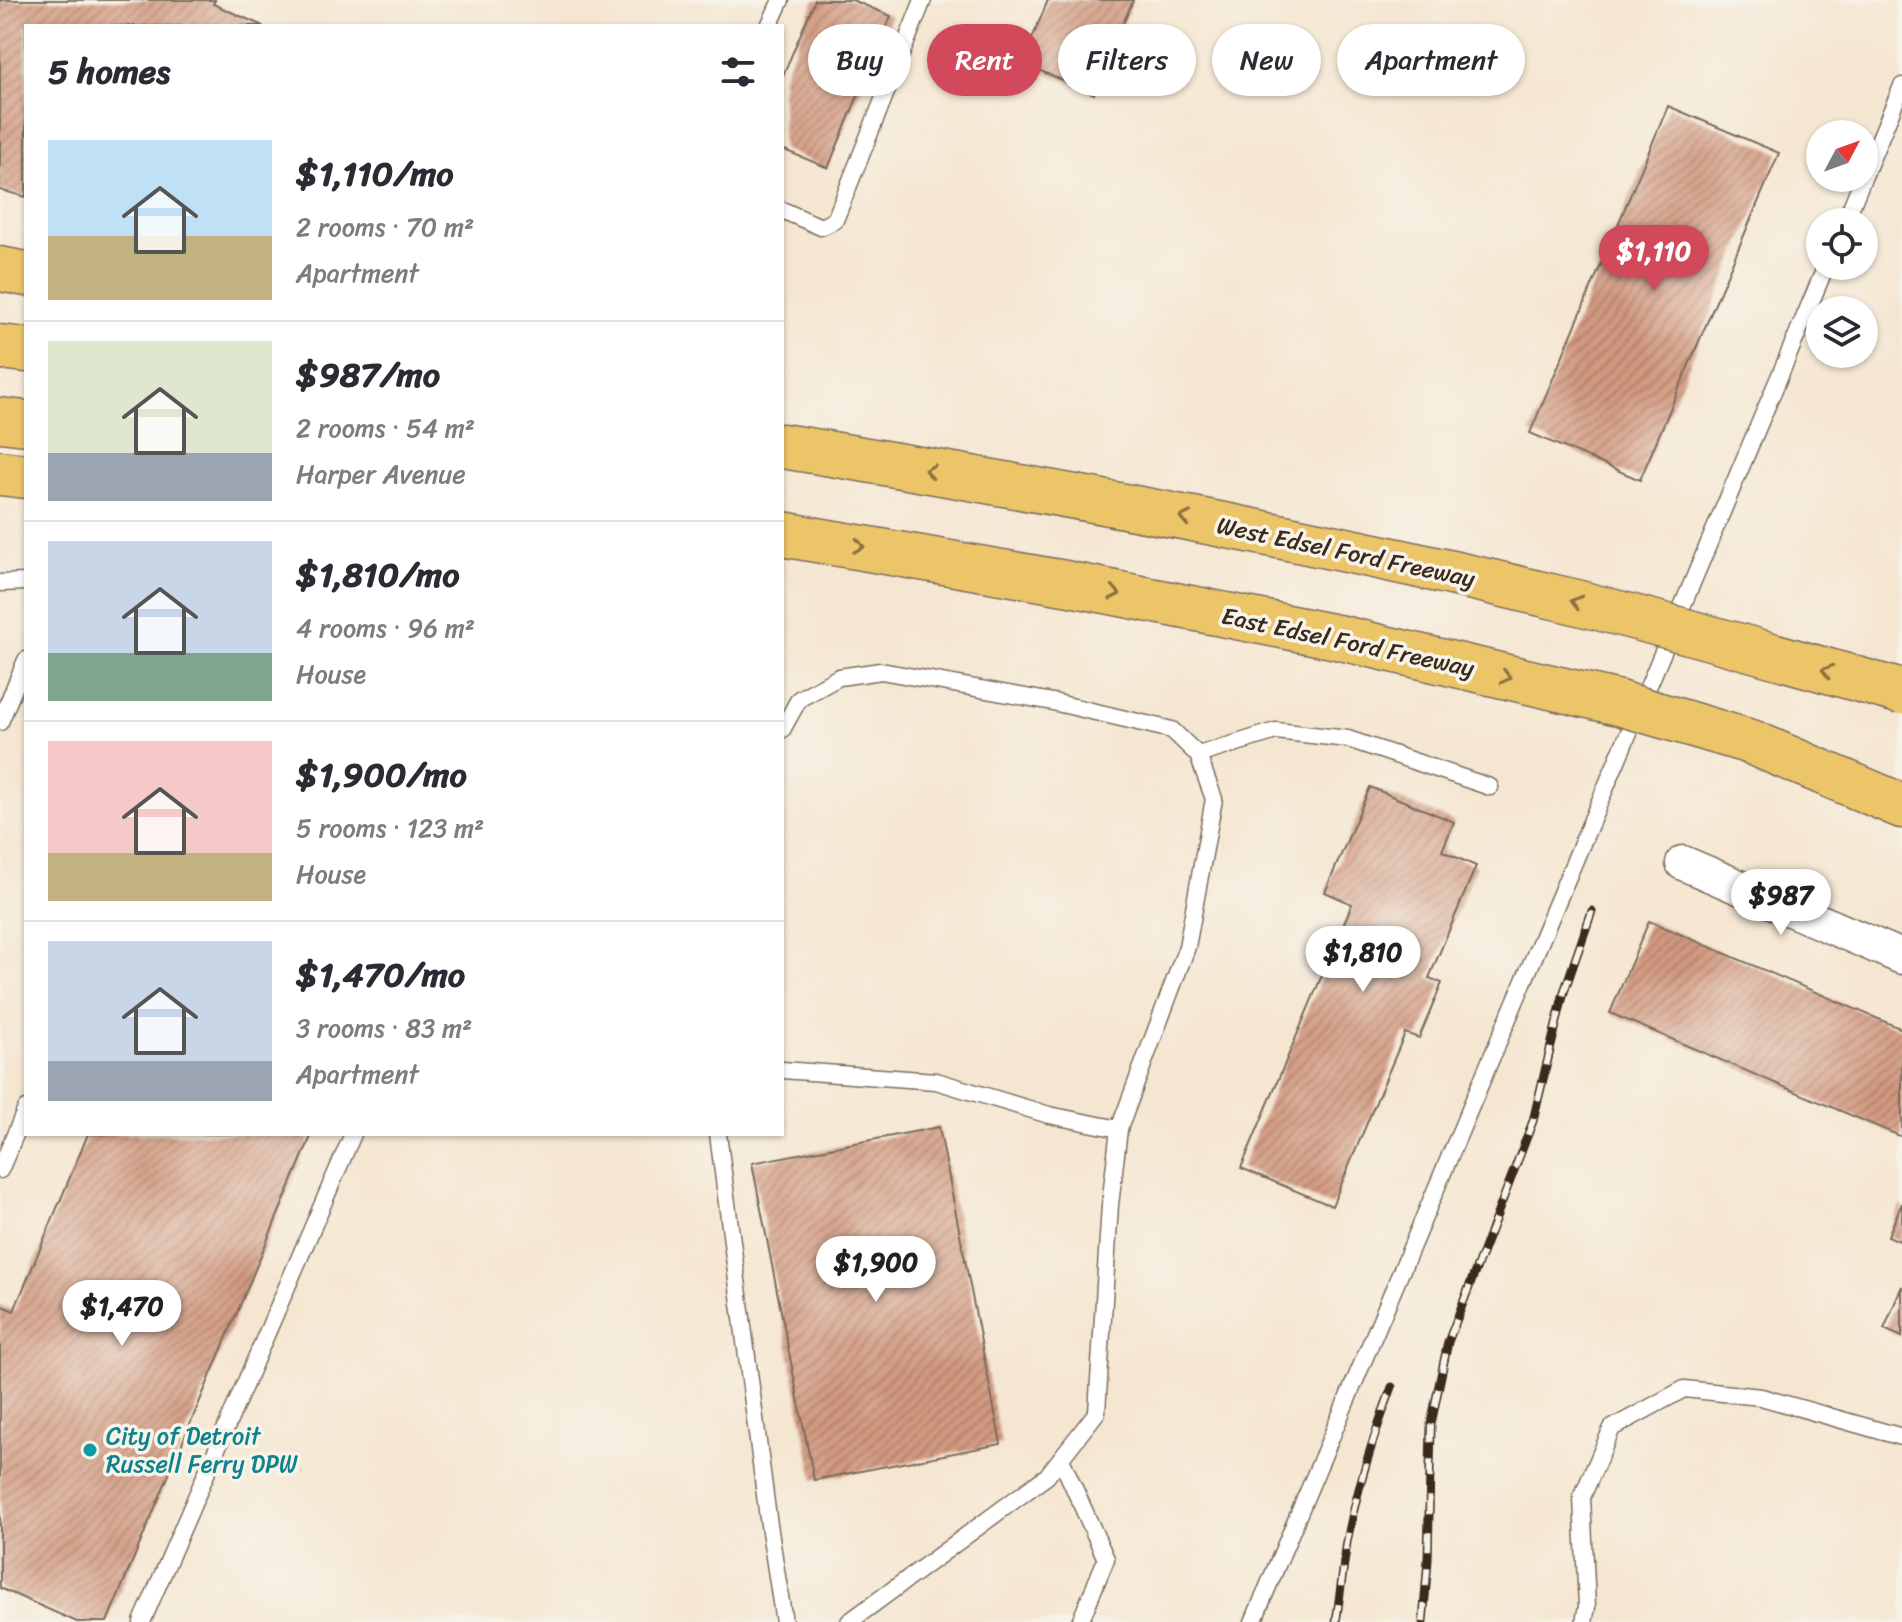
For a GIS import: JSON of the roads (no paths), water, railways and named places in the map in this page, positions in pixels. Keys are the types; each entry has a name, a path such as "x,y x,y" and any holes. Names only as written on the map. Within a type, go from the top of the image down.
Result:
{"highway":[{"path":"0,269 24,274"},
{"path":"0,347 24,350"},
{"path":"0,420 24,423"},
{"name":"West Edsel Ford Freeway","path":"784,446 1038,489 1376,556 1565,599 1902,692"},
{"path":"0,473 24,476"},
{"name":"East Edsel Ford Freeway","path":"784,534 1065,583 1337,637 1619,703 1751,742 1902,795"},
{"path":"1751,742 1902,806"}],"street":[{"path":"1683,863 1902,957"}],"lane":[{"path":"770,24 781,0"},
{"path":"784,211 821,227 835,220 923,0"},
{"path":"1878,143 1902,86"},
{"path":"1253,1622 1820,280"},
{"path":"0,583 24,582"},
{"path":"0,722 24,665"},
{"path":"784,726 799,699 839,677 881,671 1053,702 1172,730 1198,755 1214,799 1187,947 1119,1129 1110,1205 1097,1412 1047,1476 849,1622"},
{"path":"1198,755 1276,731 1334,737 1490,787"},
{"path":"784,1070 936,1081 1049,1115 1119,1129"},
{"path":"0,1170 24,1114"},
{"path":"142,1622 352,1136"},
{"path":"718,1136 784,1622"},
{"path":"1584,1622 1587,1607 1582,1497 1612,1428 1684,1389 1761,1397 1902,1437"},
{"path":"1061,1459 1106,1559 1080,1622"}],"railway":[{"path":"1423,1622 1428,1560 1431,1424 1448,1342 1533,1121 1564,992 1592,911"},
{"path":"1336,1622 1356,1502 1392,1387"}],"place":[{"name":"City of Detroit Russell Ferry DPW","path":"90,1450"}]}
